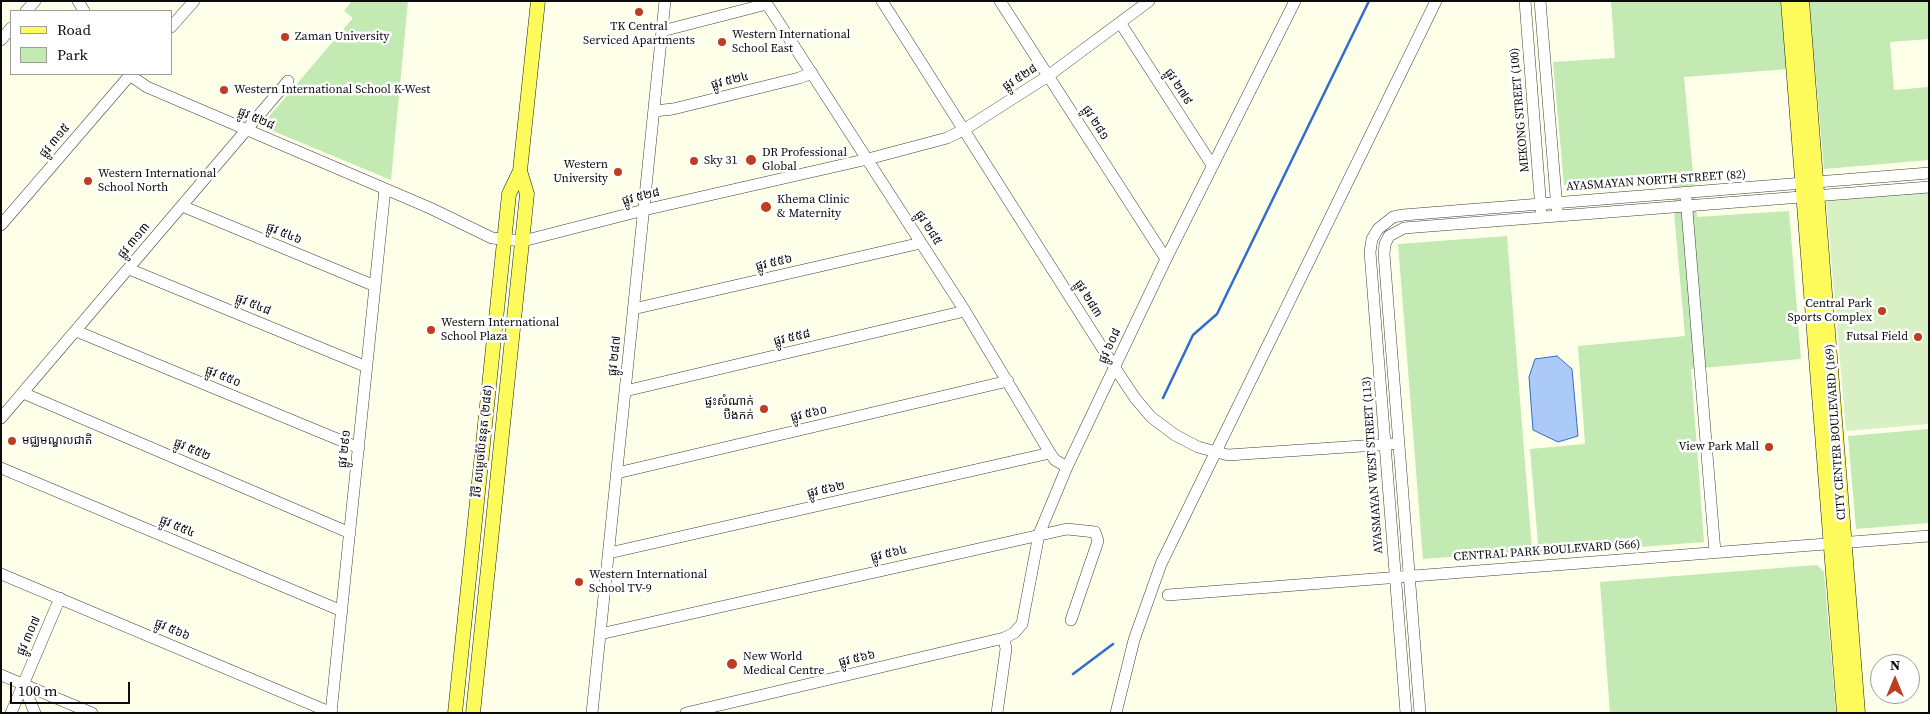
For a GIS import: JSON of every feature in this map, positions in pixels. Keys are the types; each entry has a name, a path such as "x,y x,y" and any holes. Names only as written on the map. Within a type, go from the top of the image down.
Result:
{"main road":[{"name":"វិថី សម្តេចប៉ែននុត (២៨៩)","path":"455,713 509,194 520,171 538,1"},
{"name":"CITY CENTER BOULEVARD (169)","path":"1788,1 1810,189"},
{"name":"CITY CENTER BOULEVARD (169)","path":"1802,1 1810,189 1838,543 1858,713"},
{"name":"វិថី សម្តេចប៉ែននុត (២៨៩)","path":"473,713 527,194 520,171"},
{"name":"CITY CENTER BOULEVARD (169)","path":"1838,543 1844,713"},
{"path":"462,643 481,644"}],"street":[{"path":"172,26 194,1"},
{"name":"ផ្លូវ ២៨៧","path":"592,713 665,1"},
{"name":"ផ្លូវ ២៨៣","path":"882,1 1115,368 1135,398 1151,417 1175,435 1198,447 1228,454 1399,443"},
{"name":"ផ្លូវ ២៨១","path":"1000,1 1166,259"},
{"name":"ផ្លូវ ៥២៨","path":"130,75 147,87 385,189 492,238 523,240 644,210 868,159 947,138 965,129 1048,76 1121,24 1149,1"},
{"name":"ផ្លូវ ៦០៨","path":"1004,638 1014,633 1022,624 1039,534 1067,467 1166,259 1295,1"},
{"path":"1116,713 1134,640 1161,564 1436,1"},
{"name":"MEKONG STREET (100)","path":"1525,1 1542,217"},
{"path":"1540,1 1557,216"},
{"path":"662,31 766,3"},
{"name":"ផ្លូវ ២៨៥","path":"766,3 965,311 1050,453 1055,460 1067,467"},
{"name":"ផ្លូវ ២៧៩","path":"1121,24 1212,165"},
{"path":"1,40 10,29"},
{"name":"ផ្លូវ ៥២៤","path":"654,111 682,107 799,78 812,73"},
{"name":"ផ្លូវ ៣១៥","path":"1,225 128,75"},
{"name":"ផ្លូវ ៣១៣","path":"1,418 288,81"},
{"name":"AYASMAYAN NORTH STREET (82)","path":"1391,344 1384,254 1385,244 1389,236 1404,228 1687,205 1929,173"},
{"name":"AYASMAYAN NORTH STREET (82)","path":"1387,221 1403,215 1686,192 1929,187"},
{"name":"ផ្លូវ ២៩១","path":"332,713 385,189"},
{"path":"1686,192 1715,552"},
{"name":"ផ្លូវ ៥៤៦","path":"182,206 375,286"},
{"name":"AYASMAYAN WEST STREET (113)","path":"1387,221 1378,229 1372,239 1370,252 1406,713"},
{"name":"ផ្លូវ ៥៥៦","path":"633,309 921,243"},
{"name":"ផ្លូវ ៥៤៨","path":"128,269 367,366"},
{"name":"ផ្លូវ ៥៥៨","path":"625,391 965,311"},
{"name":"ផ្លូវ ៥៥០","path":"76,331 359,448"},
{"path":"1378,345 1391,344 1420,713"},
{"name":"ផ្លូវ ៥៦០","path":"617,473 1008,381"},
{"name":"ផ្លូវ ៥៥២","path":"23,393 350,533"},
{"name":"ផ្លូវ ៥៦២","path":"609,553 1050,453"},
{"name":"ផ្លូវ ៥៥៤","path":"1,468 342,611"},
{"name":"ផ្លូវ ៥៦៤","path":"600,634 1039,534 1067,529 1095,532 1098,541 1071,620"},
{"name":"CENTRAL PARK BOULEVARD (566)","path":"1168,595 1929,536"},
{"name":"ផ្លូវ ៥៦៦","path":"1,574 332,713"},
{"name":"ផ្លូវ ៣០៧","path":"11,713 60,598"},
{"path":"997,713 1006,649 1004,638"},
{"name":"ផ្លូវ ៥៦៦","path":"686,713 1004,638"},
{"path":"1402,664 1416,664"},
{"path":"1,675 92,713"},
{"path":"23,684 35,713"}],"green space":[{"path":"352,1 408,1 391,180 261,126 353,18 344,11"},
{"path":"1611,1 1929,1 1929,39 1890,42 1894,90 1929,87 1929,160 1824,169 1815,67 1684,77 1697,217 1789,211 1801,359 1691,369 1704,542 1539,555 1530,449 1585,444 1578,346 1685,336 1671,177 1564,185 1553,62 1615,58"},
{"name":"Central Park Sports Complex","path":"1929,191 1929,424 1846,431 1826,199"},
{"path":"1507,236 1532,551 1423,559 1398,244"},
{"path":"1929,429 1929,523 1856,529 1848,436"},
{"path":"1817,565 1824,572 1836,713 1610,713 1600,582"}],"water":[{"path":"1557,356 1572,369 1578,436 1558,442 1533,430 1529,377 1535,359"}],"waterway":[{"path":"1163,398 1193,335 1217,314 1369,1"},
{"path":"1073,674 1113,644"}],"place":[{"name":"TK Central Serviced Apartments","path":"639,12"},
{"name":"Zaman University","path":"285,37"},
{"name":"Western International School East","path":"722,42"},
{"name":"Western International School K-West","path":"224,90"},
{"name":"DR Professional Global","path":"751,160"},
{"name":"Sky 31","path":"694,161"},
{"name":"Western University","path":"618,172"},
{"name":"Western International School North","path":"88,181"},
{"name":"Khema Clinic & Maternity","path":"766,207"},
{"name":"Central Park Sports Complex","path":"1882,311"},
{"name":"Western International School Plaza","path":"431,330"},
{"name":"Futsal Field","path":"1918,337"},
{"name":"ផ្ទះសំណាក់ បឹងកក់","path":"764,409"},
{"name":"មជ្ឈមណ្ឌលជាតិ","path":"12,441"},
{"name":"View Park Mall","path":"1769,447"},
{"name":"Western International School TV-9","path":"579,582"},
{"name":"New World Medical Centre","path":"732,664"}]}
